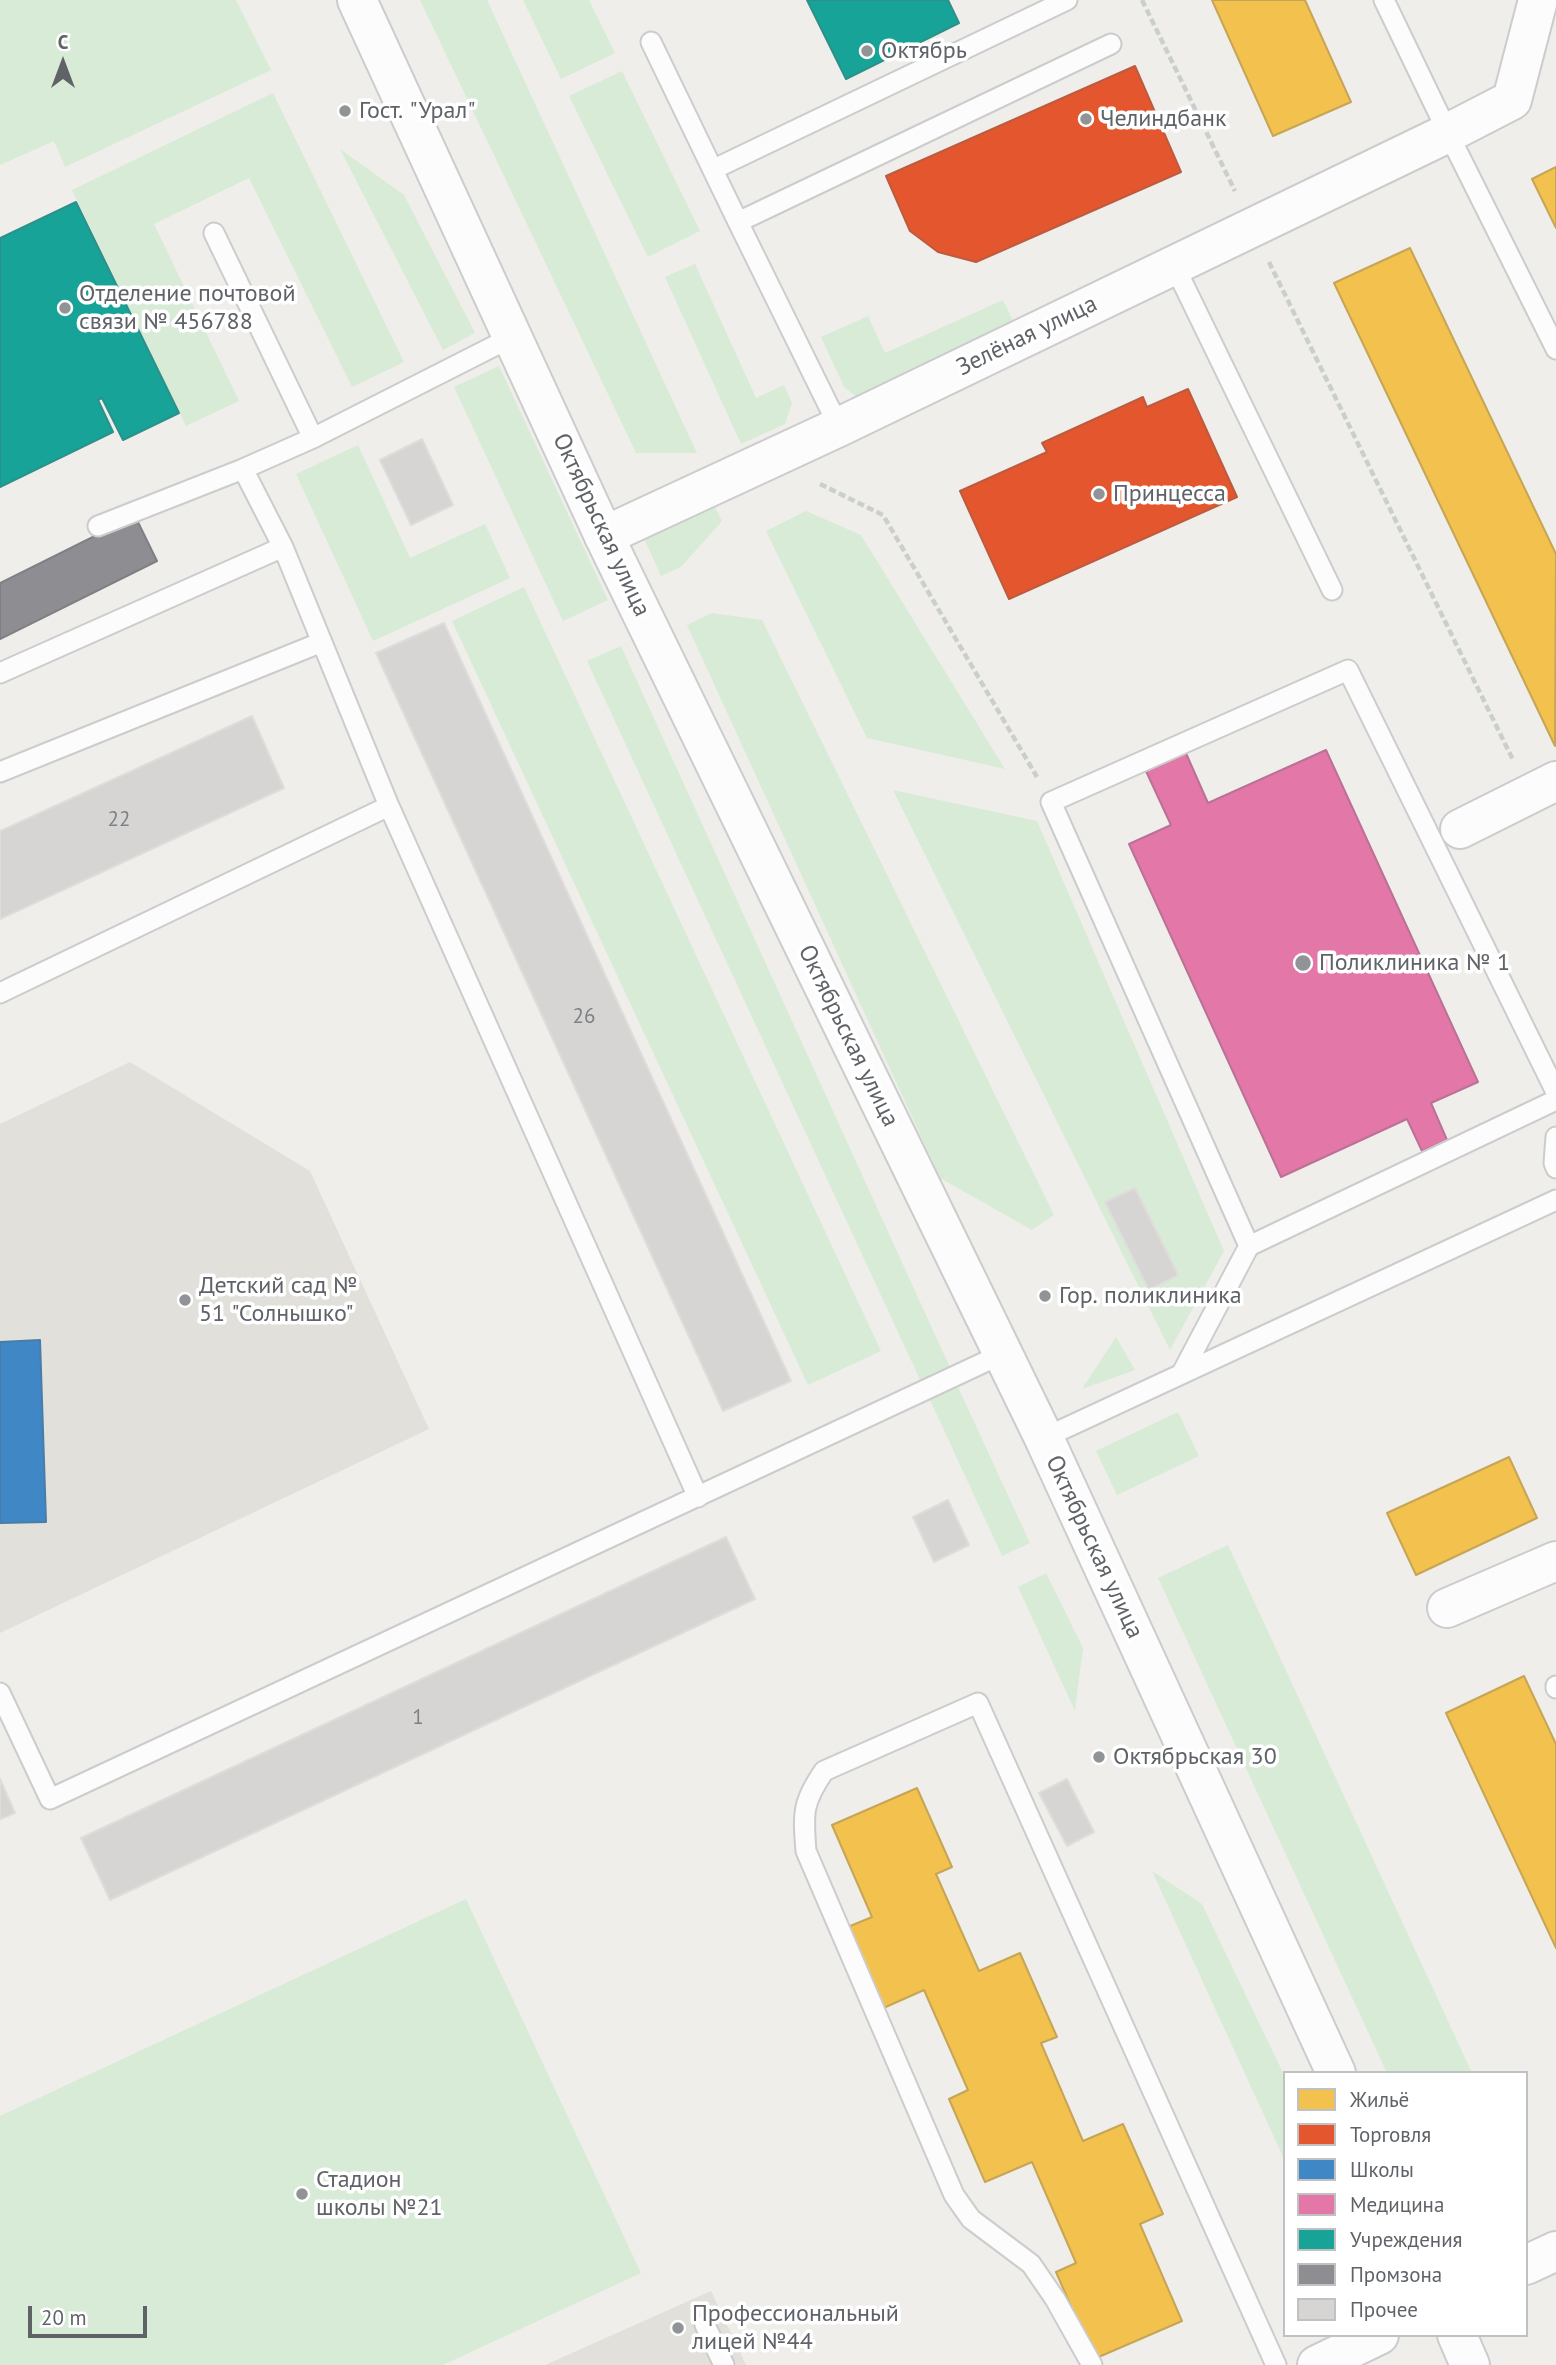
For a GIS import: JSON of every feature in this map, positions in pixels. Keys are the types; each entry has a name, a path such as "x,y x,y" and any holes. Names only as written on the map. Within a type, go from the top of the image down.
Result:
{"street":[{"name":"Октябрьская улица","path":"358,0 604,536 1044,1438 1335,2071"},
{"name":"Зелёная улица","path":"604,536 839,427 1448,133 1511,100 1538,0"},
{"path":"1460,829 1543,787"},
{"path":"1447,1608 1556,1561"},
{"path":"1528,2264 1556,2251"},
{"path":"1317,2365 1375,2337"},
{"path":"1458,2337 1470,2365"}],"lane":[{"path":"714,169 1067,0"},
{"path":"1384,0 1556,349"},
{"path":"651,42 839,427"},
{"path":"738,222 1111,44"},
{"path":"214,233 313,438"},
{"path":"1174,265 1332,590"},
{"path":"97,526 243,469 313,438 512,337"},
{"path":"243,469 283,547 389,806 698,1497"},
{"path":"0,673 283,547"},
{"path":"0,772 321,642"},
{"path":"1249,1246 1051,802 1349,670 1556,1093"},
{"path":"0,993 389,806"},
{"path":"1182,1373 1249,1246 1556,1100"},
{"path":"1556,1137 1556,1168"},
{"path":"1044,1438 1556,1200"},
{"path":"0,1693 50,1800 1002,1354"},
{"path":"1092,2365 1055,2299 1031,2264 971,2219 954,2195 806,1851 803,1821 808,1794 824,1771 978,1703 1276,2365"},
{"path":"705,2325 724,2365"}],"path":[{"path":"1142,0 1252,227 1543,787"},
{"path":"820,484 883,515 1051,802"}],"shaded area":[{"name":"Детский сад № 51 \"Солнышко\"","path":"130,1062 310,1171 429,1429 0,1633 0,1124"},
{"name":"Профессиональный лицей №44","path":"711,2291 746,2365 545,2365"}],"green space":[{"path":"0,0 236,0 271,70 65,167 54,141 0,165"},
{"path":"420,0 487,0 697,453 636,453"},
{"path":"523,0 589,0 615,53 561,79"},
{"path":"622,71 700,231 648,257 569,96"},
{"path":"273,93 404,362 352,387 249,178 154,224 239,401 186,426 72,190"},
{"path":"340,149 404,195 475,333 443,350"},
{"path":"695,264 756,398 784,385 792,403 785,424 741,444 665,277"},
{"path":"1003,300 1015,325 857,397 844,387 821,337 868,316 885,353"},
{"path":"499,366 608,600 563,621 454,387"},
{"path":"358,445 410,558 485,524 510,578 373,641 296,474"},
{"path":"713,503 722,521 681,567 661,576 642,534"},
{"path":"806,511 861,535 1005,769 867,738 766,531"},
{"path":"524,587 881,1351 808,1385 452,621"},
{"path":"712,613 762,620 1054,1215 1032,1230 940,1178 687,625"},
{"path":"621,646 952,1372 922,1384 587,661"},
{"path":"893,790 1037,821 1224,1251 1170,1350"},
{"path":"1116,1337 1135,1370 1082,1389"},
{"path":"958,1387 1030,1543 1002,1556 930,1400"},
{"path":"1178,1412 1199,1456 1117,1495 1096,1451"},
{"path":"1228,1545 1471,2071 1386,2071 1158,1578"},
{"path":"1046,1573 1083,1648 1075,1711 1018,1587"},
{"path":"1152,1871 1202,1904 1283,2073 1283,2157"},
{"name":"Стадион школы №21","path":"466,1899 641,2273 443,2365 0,2365 0,2116"}],"building: Жильё":[{"path":"1212,0 1305,0 1351,102 1273,136"},
{"path":"1556,167 1556,228 1532,179"},
{"path":"1410,248 1556,554 1555,746 1334,283"},
{"path":"1509,1457 1537,1518 1416,1575 1387,1513"},
{"path":"1524,1676 1556,1744 1556,1948 1446,1713"},
{"path":"917,1788 952,1867 936,1874 979,1971 1020,1953 1057,2037 1041,2043 1083,2141 1123,2124 1163,2214 1140,2224 1182,2321 1094,2359 1056,2272 1076,2263 1032,2162 985,2182 949,2099 968,2090 924,1990 879,2010 843,1929 872,1917 832,1825"}],"building: Торговля":[{"name":"Челиндбанк","path":"1135,66 1181,172 976,262 938,252 910,231 886,176"},
{"name":"Принцесса","path":"1188,389 1237,497 1009,599 960,491 1047,452 1042,443 1143,397 1147,407"}],"building: Школы":[{"path":"40,1340 46,1522 0,1523 0,1342"}],"building: Медицина":[{"name":"Поликлиника № 1","path":"1326,750 1478,1082 1431,1103 1447,1140 1422,1151 1407,1119 1281,1177 1129,844 1171,825 1145,769 1185,751 1208,803"}],"building: Учреждения":[{"name":"Октябрь","path":"807,0 948,0 959,23 846,79"},
{"path":"76,202 179,413 123,440 102,398 98,400 113,432 0,487 0,238"}],"building: Промзона":[{"path":"135,516 157,561 0,639 0,583"}],"building: Прочее":[{"path":"422,439 453,505 411,525 380,460"},
{"path":"444,623 791,1381 723,1411 376,653"},
{"path":"252,716 284,788 0,919 0,831"},
{"path":"1135,1188 1178,1275 1149,1290 1105,1202"},
{"path":"948,1500 969,1545 934,1562 913,1517"},
{"path":"726,1537 755,1599 110,1900 81,1838"},
{"path":"0,1779 15,1813 0,1819"},
{"path":"1067,1779 1094,1832 1067,1846 1039,1793"}],"place":[{"name":"Октябрь","path":"867,51"},
{"name":"Гост. \"Урал\"","path":"345,111"},
{"name":"Челиндбанк","path":"1086,119"},
{"name":"Отделение почтовой связи № 456788","path":"65,308"},
{"name":"Принцесса","path":"1099,494"},
{"name":"Поликлиника № 1","path":"1303,963"},
{"name":"Гор. поликлиника","path":"1045,1296"},
{"name":"Детский сад № 51 \"Солнышко\"","path":"185,1300"},
{"name":"Октябрьская 30","path":"1099,1757"},
{"name":"Стадион школы №21","path":"302,2194"},
{"name":"Профессиональный лицей №44","path":"678,2328"}]}
